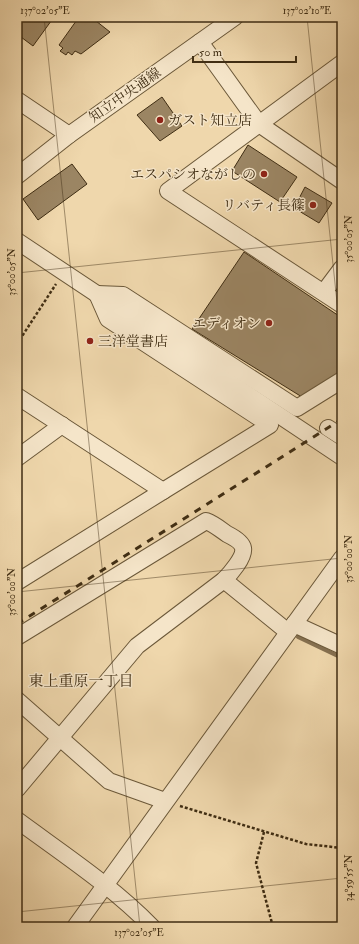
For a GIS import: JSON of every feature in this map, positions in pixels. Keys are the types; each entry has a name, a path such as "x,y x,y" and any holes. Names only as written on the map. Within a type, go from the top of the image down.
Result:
{"street":[{"name":"知立中央通線","path":"17,176 69,135 234,17"},
{"path":"200,42 259,124 342,181"},
{"path":"342,63 168,191 342,304"},
{"path":"17,100 69,135"},
{"path":"17,241 97,294 298,408 342,380"},
{"path":"324,292 342,268"},
{"path":"97,294 108,319 201,372 342,457"},
{"path":"17,582 270,425 201,372 168,333"},
{"path":"17,396 163,491"},
{"path":"17,458 62,425"},
{"path":"328,428 342,437"},
{"path":"17,637 206,521 212,523 239,542 243,547 243,554 224,580 136,646 17,790"},
{"path":"75,927 342,558"},
{"path":"224,580 291,628 342,646"},
{"path":"17,700 109,781 165,801"},
{"path":"17,820 105,886 139,913 152,927"}],"path":[{"path":"17,344 64,272"},
{"path":"165,801 306,844 342,848"},
{"path":"264,832 256,863 273,927"}],"building":[{"path":"17,17 54,17 33,46 17,34"},
{"path":"79,17 91,17 110,32 81,54 75,51 72,55 68,52 66,55 60,51 63,48 59,45"},
{"name":"ガスト知立店","path":"162,97 182,126 160,141 137,115"},
{"name":"エスパシオながしの","path":"248,145 297,177 280,202 232,171"},
{"path":"72,164 87,184 38,220 23,199"},
{"name":"リバティ長篠","path":"305,187 332,203 319,223 294,208"},
{"name":"エディオン","path":"244,252 342,318 342,372 302,397 192,329"}],"waterway":[{"path":"298,637 342,658"}],"railway":[{"path":"17,624 342,419"}],"place":[{"name":"ガスト知立店","path":"160,120"},
{"name":"エスパシオながしの","path":"264,174"},
{"name":"リバティ長篠","path":"313,205"},
{"name":"エディオン","path":"269,323"},
{"name":"三洋堂書店","path":"90,341"}],"district":[{"name":"東上重原一丁目","path":"81,681"}]}
